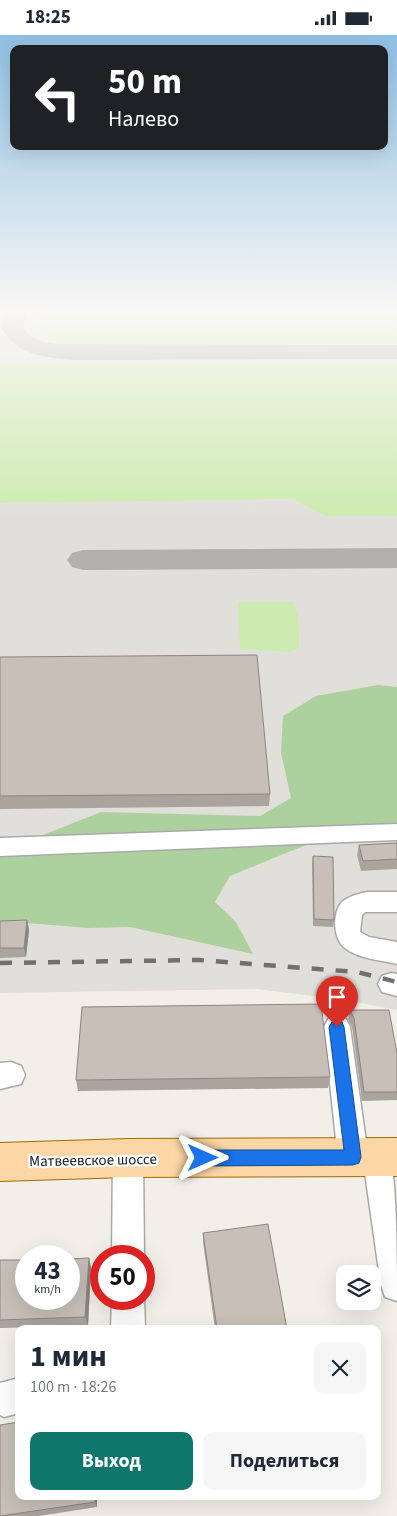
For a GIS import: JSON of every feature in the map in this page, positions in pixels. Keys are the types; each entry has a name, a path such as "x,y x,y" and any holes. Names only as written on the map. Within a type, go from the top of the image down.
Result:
{"main road":[{"name":"Матвеевское шоссе","path":"0,1162 128,1158 376,1157"}],"lane":[{"path":"0,847 397,832"},
{"path":"397,903 358,904 350,910 347,932 352,941 361,945 397,953"},
{"path":"337,1027 376,1157 397,1285"},
{"path":"128,1158 128,1245"},
{"path":"128,1310 128,1325"}],"shaded area":[{"path":"0,381 397,381 397,1010 345,1000 257,989 0,993"}],"green space":[{"path":"0,381 397,381 397,516 326,516 293,499 0,503"},
{"path":"238,602 293,602 298,619 299,648 291,652 240,649"},
{"path":"378,685 397,687 397,831 327,837 230,876 215,902 236,922 253,954 130,927 89,928 0,921 0,852 101,812 260,816 291,798 281,753 283,716 316,696"}],"building":[{"path":"257,655 270,794 0,796 0,657"},
{"path":"397,843 397,859 363,861 359,845"},
{"path":"313,856 333,857 334,920 314,919"},
{"path":"27,920 24,948 0,948 0,921"},
{"path":"321,1004 330,1077 76,1080 82,1007"},
{"path":"350,1010 389,1010 397,1053 397,1092 364,1092 354,1018"},
{"path":"268,1224 286,1325 216,1325 203,1233"},
{"path":"80,1258 89,1258 85,1317 0,1320 0,1260 15,1260 15,1310 80,1310"},
{"path":"15,1423 15,1500 95,1500 95,1502 0,1516 0,1425"}],"taxiway":[{"path":"83,560 397,558"}],"railway":[{"path":"0,963 199,960 357,972 397,982"}],"route":[{"path":"203,1158 353,1157 337,1027"}]}
